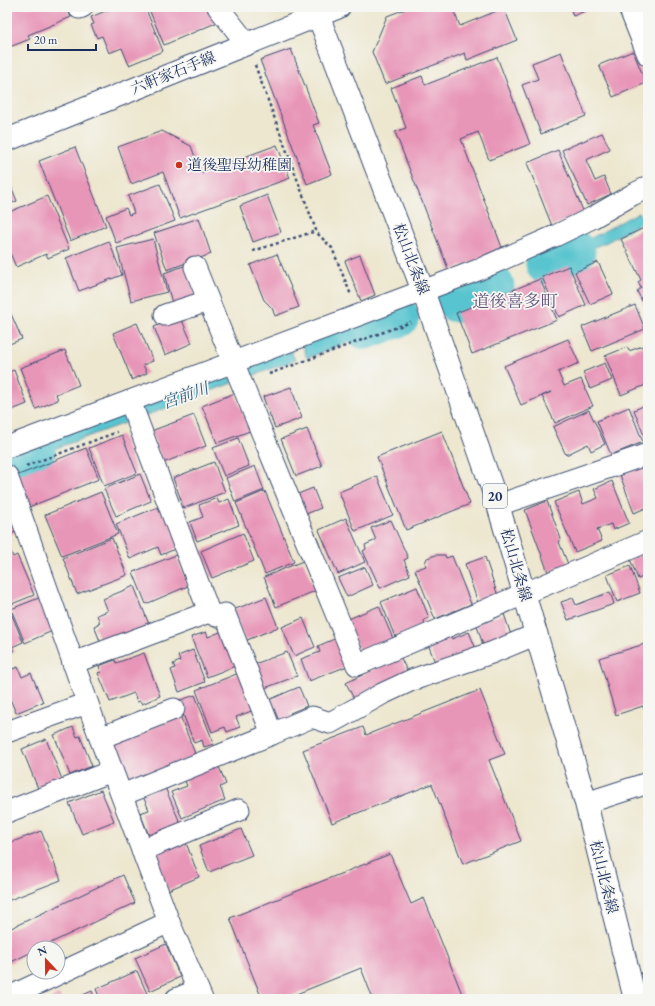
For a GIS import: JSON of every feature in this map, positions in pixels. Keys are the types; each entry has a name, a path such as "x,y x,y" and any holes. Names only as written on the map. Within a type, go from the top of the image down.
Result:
{"main road":[{"name":"六軒家石手線","path":"7,140 247,44 315,11 339,7"},
{"name":"松山北条線","path":"315,11 432,315 498,505 586,803 635,999"}],"street":[{"path":"218,7 247,44"},
{"path":"629,7 648,55"},
{"path":"7,447 478,270 592,218 648,187"},
{"path":"195,267 358,665 648,541"},
{"path":"165,315 208,301"},
{"path":"130,401 210,612 216,616 225,614 272,734"},
{"path":"498,505 648,454"},
{"path":"14,472 73,663 169,922 200,994 176,999"},
{"path":"73,663 210,612"},
{"path":"122,795 312,717 330,723 382,694 412,680 537,634"},
{"path":"7,732 88,703"},
{"path":"100,738 174,709"},
{"path":"7,812 112,771"},
{"path":"586,803 648,783"},
{"path":"142,850 238,810"},
{"path":"7,998 169,922"}],"path":[{"path":"247,44 316,231 332,248 360,315"},
{"path":"253,251 316,231"},
{"path":"242,384 432,315"},
{"path":"14,472 138,424"}],"water":[{"path":"639,212 644,221 607,242 589,249 586,241"},
{"path":"347,327 352,341 307,358 302,344"},
{"path":"290,349 295,360 244,379 240,368"},
{"path":"228,373 232,383 142,417 138,406"},
{"path":"123,412 127,422 54,449 50,439"}],"building":[{"path":"7,7 67,7 71,17 28,35 30,39 7,48"},
{"path":"115,7 145,7 163,51 129,65 122,48 109,53 102,36 97,38 91,25 94,24 91,17"},
{"path":"148,7 208,7 218,22 164,45"},
{"path":"411,7 452,7 460,26 504,8 517,40 467,60 465,53 385,84 372,52 387,16"},
{"path":"570,7 595,7 573,16"},
{"path":"291,49 319,123 313,125 332,174 307,184 260,60"},
{"path":"633,51 646,83 613,97 599,65"},
{"path":"561,52 586,116 541,134 522,85 538,79 532,63"},
{"path":"497,57 530,144 489,160 478,132 461,139 503,250 449,271 395,132 406,128 391,88 422,76 425,85"},
{"path":"162,131 191,146 201,173 277,145 290,178 180,218 163,172 131,184 118,147"},
{"path":"602,133 610,149 586,160 595,181 604,177 611,194 587,205 562,150"},
{"path":"75,147 106,226 70,241 39,161"},
{"path":"558,150 584,213 552,226 527,163"},
{"path":"7,176 17,201 7,205"},
{"path":"160,184 175,221 116,243 106,216 126,208 129,215 134,213 128,196"},
{"path":"267,195 281,232 253,242 240,206"},
{"path":"47,196 69,249 48,258 46,254 16,267 7,246 7,213"},
{"path":"199,218 211,254 167,270 154,233"},
{"path":"648,226 648,308 646,309 637,291 641,288 638,282 641,280 621,239"},
{"path":"153,239 167,292 131,301 117,248"},
{"path":"109,241 122,275 79,291 66,258"},
{"path":"277,254 299,307 275,316 272,308 264,300 250,265"},
{"path":"360,255 375,295 361,301 345,261"},
{"path":"598,262 613,294 590,304 575,272"},
{"path":"187,265 196,299 173,307 164,273"},
{"path":"569,266 586,305 559,317 542,277"},
{"path":"540,279 557,320 472,354 456,313"},
{"path":"7,305 22,339 7,345"},
{"path":"635,305 645,329 592,351 582,327"},
{"path":"180,316 192,343 165,355 154,327"},
{"path":"137,323 153,361 143,365 147,373 132,380 113,333"},
{"path":"568,339 579,363 558,372 564,386 581,379 593,406 555,423 542,396 551,392 521,405 504,366"},
{"path":"648,344 648,384 621,395 605,356 627,347 629,351"},
{"path":"65,350 79,385 56,394 58,400 36,409 20,368"},
{"path":"605,363 612,380 590,389 583,372"},
{"path":"14,370 27,404 7,412 7,373"},
{"path":"291,387 302,418 275,428 263,397"},
{"path":"235,393 250,431 217,443 202,406"},
{"path":"648,404 648,446 634,410"},
{"path":"629,407 643,442 611,455 597,421"},
{"path":"589,410 605,444 591,451 588,444 566,455 553,427"},
{"path":"194,415 206,446 163,463 151,431"},
{"path":"307,429 322,466 296,476 281,439"},
{"path":"442,431 470,504 406,530 377,457"},
{"path":"122,435 137,473 104,486 89,448"},
{"path":"238,438 249,466 224,476 213,448"},
{"path":"86,448 99,479 29,507 16,476"},
{"path":"214,462 225,492 184,508 173,478"},
{"path":"648,464 648,507 634,513 620,475"},
{"path":"255,466 264,490 235,502 226,478"},
{"path":"140,474 151,501 116,516 104,489"},
{"path":"377,476 393,515 355,531 339,492"},
{"path":"612,481 629,523 613,530 611,524 597,529 602,541 575,552 554,502 579,492 583,504 598,498 594,489"},
{"path":"313,488 321,508 306,514 298,494"},
{"path":"265,491 294,562 265,574 236,503"},
{"path":"101,492 118,534 62,556 45,515"},
{"path":"217,498 219,503 229,499 239,525 197,541 190,522 203,517 199,505"},
{"path":"547,501 561,539 559,542 568,564 548,572 525,510"},
{"path":"163,505 180,547 161,555 158,547 130,559 116,524"},
{"path":"13,516 20,530 7,536 7,519"},
{"path":"346,518 365,562 338,574 319,530"},
{"path":"391,520 408,558 404,560 410,575 380,588 363,551 366,549 365,545 376,540 371,528"},
{"path":"243,533 254,561 212,578 201,551"},
{"path":"112,538 127,575 77,594 63,558"},
{"path":"10,550 13,557 17,555 34,595 7,606 7,551"},
{"path":"648,552 648,575 638,579 630,559"},
{"path":"176,555 188,586 146,604 133,572"},
{"path":"436,555 445,555 446,558 452,556 471,604 435,619 415,570 426,566 425,563 427,558"},
{"path":"485,557 498,596 478,603 465,564"},
{"path":"303,561 315,591 276,607 264,577"},
{"path":"630,566 640,593 617,602 607,575"},
{"path":"365,567 373,585 347,597 338,578"},
{"path":"134,586 150,627 102,646 94,626 100,623 97,615 108,611 103,599"},
{"path":"417,587 429,618 424,620 425,625 395,637 381,602"},
{"path":"610,592 614,604 568,620 561,602 573,598 576,605"},
{"path":"44,596 57,629 25,643 11,609"},
{"path":"266,597 278,627 245,641 233,610"},
{"path":"379,606 394,641 361,655 346,620"},
{"path":"9,608 23,642 12,647 14,652 7,655 7,609"},
{"path":"504,614 512,638 484,648 476,623"},
{"path":"303,618 315,647 294,656 282,627"},
{"path":"225,630 238,665 207,677 191,637 206,632 208,637"},
{"path":"469,632 476,649 436,665 428,644 450,636 452,639"},
{"path":"339,637 350,665 309,681 301,659 320,652 318,646"},
{"path":"648,643 648,723 643,706 616,715 599,658"},
{"path":"193,650 205,682 179,692 171,670 175,668 173,664 180,661 178,656"},
{"path":"287,652 297,676 262,689 252,665"},
{"path":"398,652 409,675 355,701 346,683 374,669"},
{"path":"144,653 160,696 142,704 140,701 137,702 134,693 110,702 98,673 101,672 99,666 115,660 116,663"},
{"path":"18,667 22,677 31,673 43,702 16,713 7,692 7,671"},
{"path":"244,671 259,708 236,717 240,727 227,732 225,727 212,732 196,690"},
{"path":"299,687 307,706 290,713 293,720 275,728 264,702"},
{"path":"480,690 505,754 489,760 521,841 463,864 432,784 332,823 303,750 363,727 366,735"},
{"path":"195,695 214,744 204,747 202,740 194,743 178,701"},
{"path":"180,716 196,756 128,783 112,744"},
{"path":"73,727 77,737 80,736 92,766 70,775 54,735"},
{"path":"46,739 63,782 39,791 22,749"},
{"path":"217,762 226,784 220,787 225,800 182,818 171,792 187,786 183,776"},
{"path":"164,785 181,825 150,838 140,813 149,810 142,794"},
{"path":"101,790 114,821 82,834 69,803"},
{"path":"241,829 252,855 209,872 199,846"},
{"path":"41,831 61,880 7,901 7,844"},
{"path":"185,840 199,877 168,890 153,853"},
{"path":"390,854 411,904 424,898 464,999 373,999 361,968 284,999 262,999 230,918"},
{"path":"123,875 135,903 57,940 26,940 26,955 7,964 7,930"},
{"path":"166,944 180,977 150,991 135,958"},
{"path":"137,971 149,998 100,999 96,989"},
{"path":"92,991 95,999 74,999"},
{"path":"59,995 61,999 50,999"}],"waterway":[{"name":"宮前川","path":"546,264 575,251"},
{"name":"宮前川","path":"456,302 494,286"},
{"name":"宮前川","path":"365,329 399,317"},
{"name":"宮前川","path":"12,459 35,451"}],"place":[{"name":"道後聖母幼稚園","path":"179,165"}],"district":[{"name":"道後喜多町","path":"515,301"}]}
